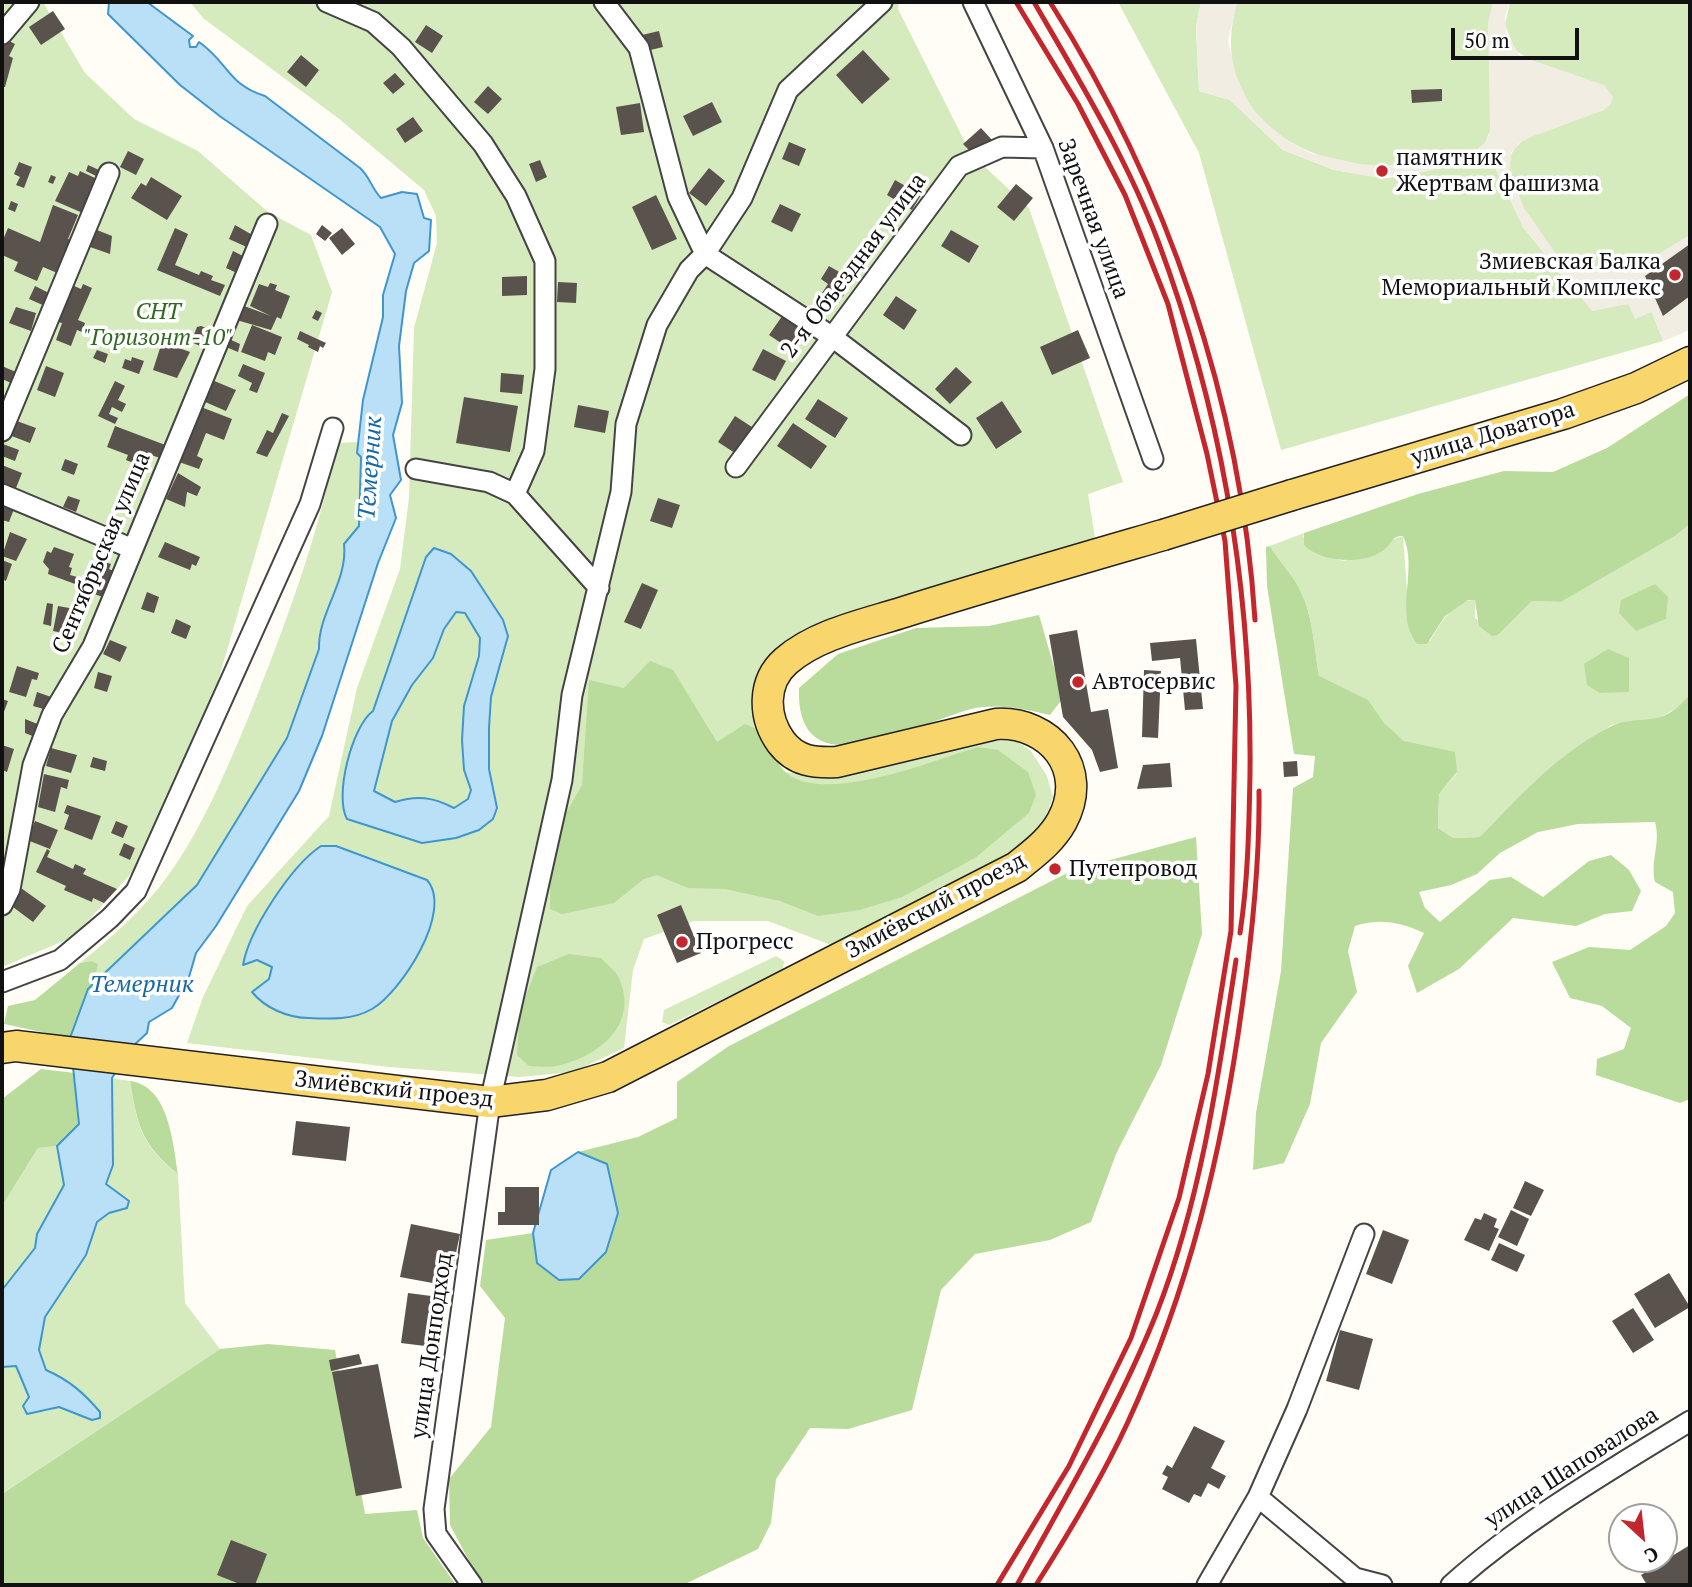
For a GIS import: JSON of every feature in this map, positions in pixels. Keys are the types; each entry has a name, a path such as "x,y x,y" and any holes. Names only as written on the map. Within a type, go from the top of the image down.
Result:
{"main road":[{"name":"улица Доватора","path":"1292,495 1563,414 1636,388 1690,362"},
{"name":"Змиёвский проезд","path":"9,1047 490,1102 547,1095 608,1077 1017,867 1048,841 1063,819 1071,787 1064,759 1045,734 1015,723 996,724 838,762 816,763 787,750 777,736 768,707 767,691 773,676 802,650 863,625 1292,495"}],"street":[{"path":"2,34 29,2"},
{"path":"327,2 373,22 401,47 483,144 516,196 545,261 545,369 534,451 515,494"},
{"path":"604,2 639,48 678,197 705,254 831,336 961,435"},
{"name":"улица Донподход","path":"472,1585 436,1534 434,1509 490,1102 562,780 572,695 621,492 626,424 657,325 689,270 705,254 742,198 788,90 882,2"},
{"name":"Заречная улица","path":"973,2 1043,148 1153,459"},
{"name":"2-я Объездная улица","path":"736,467 959,166 1002,147 1043,148"},
{"path":"2,431 109,173"},
{"name":"Сентябрьская улица","path":"2,905 10,889 10,845 33,765 52,715 93,646 267,224"},
{"path":"2,982 60,960 110,918 136,891 310,504 332,428"},
{"path":"416,469 489,482 515,494 599,588"},
{"path":"2,494 133,549"},
{"path":"1207,1585 1258,1497 1297,1409 1364,1234"},
{"name":"улица Шаповалова","path":"1451,1585 1489,1551 1556,1502 1690,1421"},
{"path":"1258,1497 1355,1578 1382,1585"}],"green space":[{"name":"СНТ \"Горизонт-10\"","path":"2,2 43,2 85,73 134,119 198,151 268,212 311,235 332,292 208,715 138,866 73,937 2,967"},
{"path":"190,2 899,2 898,9 971,154 1029,208 1123,482 1088,494 1096,544 777,650 752,689 768,743 785,772 816,776 983,741 1016,741 1031,751 1047,776 1053,797 1043,826 992,867 858,938 831,945 768,921 694,921 644,939 633,970 624,1048 573,1072 519,1077 389,1067 187,1043 203,997 247,906 329,816 357,688 400,569 409,498 414,328 437,243 436,216 424,190 338,118 203,18"},
{"path":"1118,2 1201,2 1196,27 1199,91 1230,100 1283,150 1334,170 1388,178 1483,158 1492,161 1523,227 1570,285 1652,312 1663,341 1281,450 1199,153"},
{"path":"1237,2 1493,2 1490,131 1485,143 1478,149 1431,160 1384,166 1349,163 1317,154 1288,141 1264,122 1246,98 1234,71 1231,38"},
{"path":"1510,2 1690,2 1690,235 1658,256 1632,268 1603,272 1564,265 1522,206 1510,171 1511,156 1519,144 1535,134 1604,110 1515,50 1505,25"},
{"path":"1690,394 1690,524 1675,536 1561,602 1532,601 1498,635 1492,636 1479,626 1475,600 1468,600 1445,616 1427,644 1417,644 1407,619 1409,562 1403,536 1395,538 1378,554 1356,560 1321,556 1304,545 1304,533 1418,494 1504,471 1553,472 1607,448"},
{"path":"359,442 362,481 359,526 344,544 342,571 323,622 319,649 287,738 197,885 88,989 96,973 91,961 80,963 126,923 158,889 191,840 212,799 249,716 288,615 320,513 337,443"},
{"path":"1690,524 1690,694 1680,707 1654,720 1611,725 1480,837 1453,838 1438,828 1439,794 1457,773 1404,741 1319,676 1310,618 1303,596 1270,546 1304,533 1303,537 1321,554 1343,561 1386,548 1392,540 1403,536 1410,632 1414,640 1430,641 1454,608 1475,600 1475,618 1498,635 1532,601 1561,602 1675,536"},
{"path":"1270,546 1303,596 1310,619 1319,676 1368,700 1384,723 1404,741 1455,752 1457,772 1439,794 1438,828 1453,838 1480,837 1555,763 1589,739 1619,723 1659,717 1668,713 1690,694 1690,1099 1680,1103 1596,1075 1597,1059 1624,1049 1631,1028 1602,1006 1570,998 1552,962 1589,947 1630,950 1666,926 1675,913 1673,892 1655,882 1655,822 1578,824 1538,832 1500,853 1477,874 1451,885 1419,892 1425,908 1440,922 1490,880 1511,877 1543,897 1589,861 1611,855 1629,870 1641,891 1632,911 1605,914 1576,926 1513,918 1459,969 1417,993 1408,966 1424,933 1390,922 1355,926 1348,951 1357,992 1321,1043 1310,1104 1284,1163 1253,1170 1256,1113 1281,971 1293,788 1313,777 1315,756 1294,754 1267,586 1266,547"},
{"path":"1655,584 1668,597 1666,619 1636,631 1619,613 1621,600"},
{"path":"1039,615 1063,698 1050,715 1011,708 981,707 863,744 837,745 817,738 803,720 799,688 838,654 916,628 989,626"},
{"path":"1608,649 1629,658 1629,692 1600,693 1587,685 1584,664"},
{"path":"650,661 673,670 717,742 745,724 764,732 772,753 784,771 801,781 850,783 907,770 978,747 998,750 1028,772 1036,795 1029,813 975,858 902,897 860,910 818,916 780,901 725,889 688,888 657,875 644,879 614,903 562,914 550,909 550,874 562,820 582,785 589,680 624,688"},
{"path":"1196,837 1202,934 1161,1065 1116,1154 1091,1222 1050,1240 975,1254 941,1290 912,1410 848,1429 810,1428 776,1479 771,1523 758,1549 683,1585 482,1585 450,1525 449,1479 491,1427 505,1318 480,1286 486,1240 533,1233 537,1263 618,1213 607,1164 578,1152 638,1137 677,1118 677,1082 729,1046 1073,870"},
{"path":"569,954 601,958 618,975 624,995 624,1010 619,1024 611,1037 599,1047 571,1062 546,1067 529,1066 517,1055 519,1014 537,967"},
{"path":"776,956 784,961 783,970 669,1025 662,1022 664,1010"},
{"path":"91,961 98,964 96,973 70,1038 4,1024 8,1006 35,1000 80,963"},
{"path":"41,1069 75,1073 79,1125 57,1146 38,1148 2,1206 2,1099"},
{"path":"111,1078 130,1081 139,1123 148,1144 178,1174 185,1303 220,1349 2,1494 2,1367 16,1366 29,1397 43,1412 59,1407 91,1420 81,1394 71,1383 46,1370 39,1350 45,1317 86,1255 97,1222 129,1201 106,1184 113,1165"},
{"path":"130,1081 143,1085 161,1104 171,1132 178,1174 156,1153 143,1134"},
{"path":"57,1146 64,1185 37,1234 35,1248 2,1290 2,1206 38,1148"},
{"path":"268,1344 335,1350 365,1514 417,1510 423,1538 456,1585 2,1585 2,1494 220,1349"}],"shaded area":[{"name":"памятник Жертвам фашизма","path":"1201,2 1237,2 1228,41 1236,75 1250,106 1266,123 1289,142 1310,153 1360,164 1386,166 1478,149 1485,143 1490,131 1488,23 1493,2 1510,2 1505,16 1506,33 1520,56 1604,85 1613,97 1611,104 1604,110 1519,143 1511,153 1510,172 1524,208 1564,265 1593,272 1630,271 1690,235 1690,244 1645,276 1663,316 1690,296 1690,330 1663,341 1652,312 1635,319 1628,304 1592,311 1523,227 1492,161 1483,158 1419,173 1373,177 1334,170 1283,150 1230,100 1199,91 1196,27"}],"water":[{"name":"Темерник","path":"109,2 147,2 193,36 189,40 190,47 196,47 199,42 243,86 265,96 360,168 381,198 402,192 417,194 424,218 431,220 429,251 414,263 406,291 399,346 402,403 393,435 401,480 390,495 396,518 378,563 322,736 299,791 216,926 196,953 189,977 172,1008 149,1022 147,1033 131,1048 112,1078 113,1165 106,1184 129,1201 127,1208 109,1213 97,1222 86,1255 45,1317 39,1350 46,1370 76,1388 100,1412 100,1418 92,1420 59,1407 27,1414 23,1406 29,1397 16,1366 2,1367 2,1290 35,1248 37,1234 64,1185 57,1146 79,1124 70,1038 88,989 197,885 287,738 319,649 323,622 342,571 344,544 359,526 361,457 357,453 363,400 383,317 383,295 395,254 380,227 221,117 180,85 108,14"},
{"path":"434,548 451,554 471,571 503,620 508,636 491,697 489,769 497,808 493,819 479,830 456,838 422,843 347,819 343,795 352,746 365,719 373,711 426,557","holes":["456,612 465,613 480,638 479,656 464,706 462,740 464,770 471,790 468,799 454,808 425,798 395,802 374,791 392,721 412,685 433,658 444,629"]},
{"path":"321,846 336,846 427,880 434,894 434,911 429,930 409,969 384,1000 365,1013 350,1017 301,1018 278,1011 263,1003 252,992 269,979 272,967 257,960 243,965 254,934 273,900 297,868"},
{"path":"578,1152 607,1164 618,1213 606,1252 579,1279 559,1280 537,1263 533,1233 551,1170"}],"building":[{"path":"53,11 65,29 41,45 29,27"},
{"path":"426,25 443,36 432,53 415,42"},
{"path":"659,31 663,47 646,51 642,35"},
{"path":"5,39 15,44 9,56 13,58 5,87 2,87 2,43"},
{"path":"863,50 890,79 862,104 836,75"},
{"path":"301,55 319,70 306,87 287,72"},
{"path":"395,73 405,84 393,94 383,83"},
{"path":"488,86 502,99 488,114 474,102"},
{"path":"1442,89 1442,101 1412,103 1411,90"},
{"path":"712,102 722,122 693,136 683,116"},
{"path":"640,103 644,132 621,135 616,107"},
{"path":"413,117 423,131 405,143 396,129"},
{"path":"981,128 993,141 976,157 963,144"},
{"path":"789,142 806,149 799,166 782,159"},
{"path":"128,151 144,159 136,175 120,167"},
{"path":"540,160 547,177 536,182 529,164"},
{"path":"19,162 32,167 24,188 16,185 20,177 14,174"},
{"path":"88,165 99,170 96,176 86,171"},
{"path":"709,168 725,181 706,206 689,193"},
{"path":"80,171 95,178 89,192 94,194 85,214 55,201 69,172 78,176"},
{"path":"51,175 56,177 53,184 48,182"},
{"path":"151,177 182,196 167,220 131,198 141,183 146,186"},
{"path":"895,180 921,195 912,210 887,195"},
{"path":"1016,184 1033,198 1014,221 997,207"},
{"path":"656,195 677,239 652,250 632,207"},
{"path":"11,201 18,204 15,212 8,209"},
{"path":"780,204 801,214 792,232 771,222"},
{"path":"53,205 78,215 68,239 75,242 62,275 43,267 37,281 14,271 18,262 2,255 2,242 8,228 40,242"},
{"path":"235,225 256,237 251,249 229,239"},
{"path":"322,225 332,233 325,241 316,234"},
{"path":"175,228 188,234 175,265 199,275 201,271 213,276 211,280 225,285 220,296 157,270"},
{"path":"342,228 355,244 342,255 329,238"},
{"path":"97,230 112,236 110,254 90,247"},
{"path":"951,230 979,246 969,263 941,246"},
{"path":"1690,244 1690,296 1663,316 1645,276"},
{"path":"233,251 247,258 239,274 226,268"},
{"path":"829,266 853,280 839,303 822,293 828,284 821,279"},
{"path":"527,276 527,295 502,296 502,277"},
{"path":"558,282 577,283 576,303 557,302"},
{"path":"270,283 277,285 275,290 290,296 281,319 277,317 271,330 233,319 239,304 271,316 250,306 259,284 268,287"},
{"path":"83,284 92,288 78,320 85,323 82,332 77,330 71,346 56,340 62,323 58,322 72,285 81,289"},
{"path":"35,286 51,294 45,306 29,299"},
{"path":"896,296 917,310 904,330 883,315"},
{"path":"16,307 36,313 31,331 9,323"},
{"path":"316,310 322,313 318,321 312,318"},
{"path":"785,312 809,327 793,351 769,335"},
{"path":"252,325 282,337 275,355 268,352 265,361 241,352"},
{"path":"197,327 214,331 207,349 191,342"},
{"path":"1078,330 1090,358 1052,375 1040,347"},
{"path":"300,331 326,343 323,348 320,346 318,352 297,339"},
{"path":"229,339 240,344 238,352 226,347"},
{"path":"162,342 190,352 177,378 153,370"},
{"path":"763,349 786,361 775,381 752,370"},
{"path":"97,350 108,354 105,363 93,358"},
{"path":"132,357 144,361 139,374 122,368 125,359 131,361"},
{"path":"243,364 265,373 257,393 249,390 252,383 238,376"},
{"path":"2,366 16,372 11,383 2,379"},
{"path":"46,366 64,373 55,397 37,390"},
{"path":"956,367 972,382 950,404 935,389"},
{"path":"501,373 524,375 522,394 500,392"},
{"path":"212,380 236,390 226,411 203,401"},
{"path":"115,381 125,386 118,400 126,404 122,412 112,407 109,414 118,418 115,424 98,416"},
{"path":"464,397 518,406 510,452 456,443"},
{"path":"818,399 848,418 835,438 805,419"},
{"path":"1002,401 1022,432 996,449 976,418"},
{"path":"578,405 609,411 605,433 574,427"},
{"path":"201,407 232,419 224,440 206,433 197,456 203,459 199,469 179,462"},
{"path":"282,413 289,416 267,457 256,453 267,430 273,433"},
{"path":"735,416 755,429 738,455 718,442"},
{"path":"14,420 36,428 30,443 9,435"},
{"path":"793,423 827,446 811,469 777,446"},
{"path":"115,426 168,446 163,459 148,454 143,467 126,460 128,455 107,447"},
{"path":"3,444 19,450 15,461 2,456"},
{"path":"65,459 78,464 74,475 61,470"},
{"path":"2,465 22,473 14,493 2,489"},
{"path":"178,473 201,487 197,496 187,492 185,507 166,499"},
{"path":"68,496 80,500 76,512 63,507"},
{"path":"658,498 680,505 672,528 650,521"},
{"path":"2,505 14,509 9,522 2,520"},
{"path":"10,532 27,539 16,561 2,556"},
{"path":"165,542 200,557 196,566 192,564 190,570 158,557"},
{"path":"54,547 74,554 69,567 72,568 70,575 77,577 75,584 48,574 49,569 43,562 47,551 51,553"},
{"path":"2,560 12,564 6,581 2,579"},
{"path":"102,561 111,564 109,569 116,572 106,598 82,590 92,563 100,566"},
{"path":"642,583 658,590 641,629 624,622"},
{"path":"147,592 159,597 154,613 141,609"},
{"path":"47,603 53,604 51,626 43,624"},
{"path":"58,606 75,609 72,623 78,623 75,635 71,635 70,639 62,638 63,633 53,631"},
{"path":"176,619 191,626 186,639 171,633"},
{"path":"1077,630 1091,712 1108,709 1118,768 1100,772 1092,750 1063,717 1049,635"},
{"path":"1196,639 1203,709 1185,710 1180,658 1152,661 1150,643"},
{"path":"110,640 127,647 120,662 103,654"},
{"path":"17,666 39,673 37,680 32,679 26,697 9,692"},
{"path":"1144,670 1161,671 1158,738 1142,737"},
{"path":"98,672 112,676 107,692 94,688"},
{"path":"37,692 51,697 47,710 33,706"},
{"path":"2,699 8,701 2,717"},
{"path":"25,719 40,725 35,737 25,733"},
{"path":"2,745 14,749 7,772 2,770"},
{"path":"51,748 77,755 71,773 46,766"},
{"path":"93,757 107,761 105,771 90,767"},
{"path":"1297,761 1298,776 1284,777 1283,762"},
{"path":"1170,763 1172,787 1137,789 1143,765"},
{"path":"44,774 69,780 67,789 61,787 55,812 38,807"},
{"path":"67,805 101,816 92,840 64,829 69,815 64,813"},
{"path":"35,821 58,830 50,849 27,840"},
{"path":"116,821 128,826 123,838 111,833"},
{"path":"124,843 135,848 130,860 119,855"},
{"path":"47,849 50,851 47,857 73,869 75,864 86,869 83,874 117,889 104,903 93,898 92,902 64,890 66,886 36,872"},
{"path":"21,888 46,906 33,922 13,907"},
{"path":"681,905 701,953 677,963 657,915"},
{"path":"296,1121 350,1127 346,1161 292,1155"},
{"path":"1525,1181 1544,1190 1531,1216 1513,1208"},
{"path":"505,1187 539,1187 539,1225 498,1225 498,1212 505,1212"},
{"path":"1511,1210 1529,1219 1517,1246 1498,1237"},
{"path":"1484,1213 1497,1219 1494,1227 1499,1229 1489,1251 1464,1240 1475,1218 1481,1220"},
{"path":"411,1224 460,1234 449,1286 400,1277"},
{"path":"1383,1230 1409,1240 1392,1284 1366,1274"},
{"path":"1499,1243 1525,1255 1517,1272 1491,1260"},
{"path":"1669,1273 1690,1307 1655,1328 1634,1294"},
{"path":"408,1293 439,1297 433,1347 401,1343"},
{"path":"1633,1308 1654,1340 1633,1353 1612,1321"},
{"path":"1340,1330 1373,1339 1359,1390 1326,1381"},
{"path":"359,1354 362,1364 331,1371 329,1360"},
{"path":"378,1364 402,1488 356,1496 332,1372"},
{"path":"1194,1426 1225,1441 1211,1468 1226,1476 1219,1489 1208,1483 1201,1497 1194,1494 1189,1503 1162,1489 1168,1477 1162,1474 1167,1465 1172,1468"},
{"path":"231,1540 267,1554 255,1585 242,1585 217,1575"},
{"path":"1690,1545 1690,1585 1647,1585 1641,1575 1644,1573 1678,1573 1678,1552"}],"railway":[{"path":"997,1585 1069,1466 1131,1338 1179,1198 1208,1074 1231,931 1236,686 1225,541 1207,454 1168,304 1125,195 1078,104 1016,2"},
{"path":"1034,2 1101,119 1158,241 1200,371 1216,437 1239,570 1249,706 1249,834 1240,933"},
{"path":"1050,2 1092,73 1129,146 1163,221 1191,298 1215,377 1234,457 1247,538 1255,620"},
{"path":"1036,1585 1084,1506 1127,1424 1168,1323 1200,1220 1224,1115 1242,1007 1255,899 1259,791"},
{"path":"1017,1585 1091,1451 1157,1312 1197,1182 1236,960"}],"place":[{"name":"памятник Жертвам фашизма","path":"1382,171"},
{"name":"Змиевская Балка Мемориальный Комплекс","path":"1675,275"},
{"name":"Автосервис","path":"1078,682"},
{"name":"Путепровод","path":"1055,869"},
{"name":"Прогресс","path":"682,942"}]}
